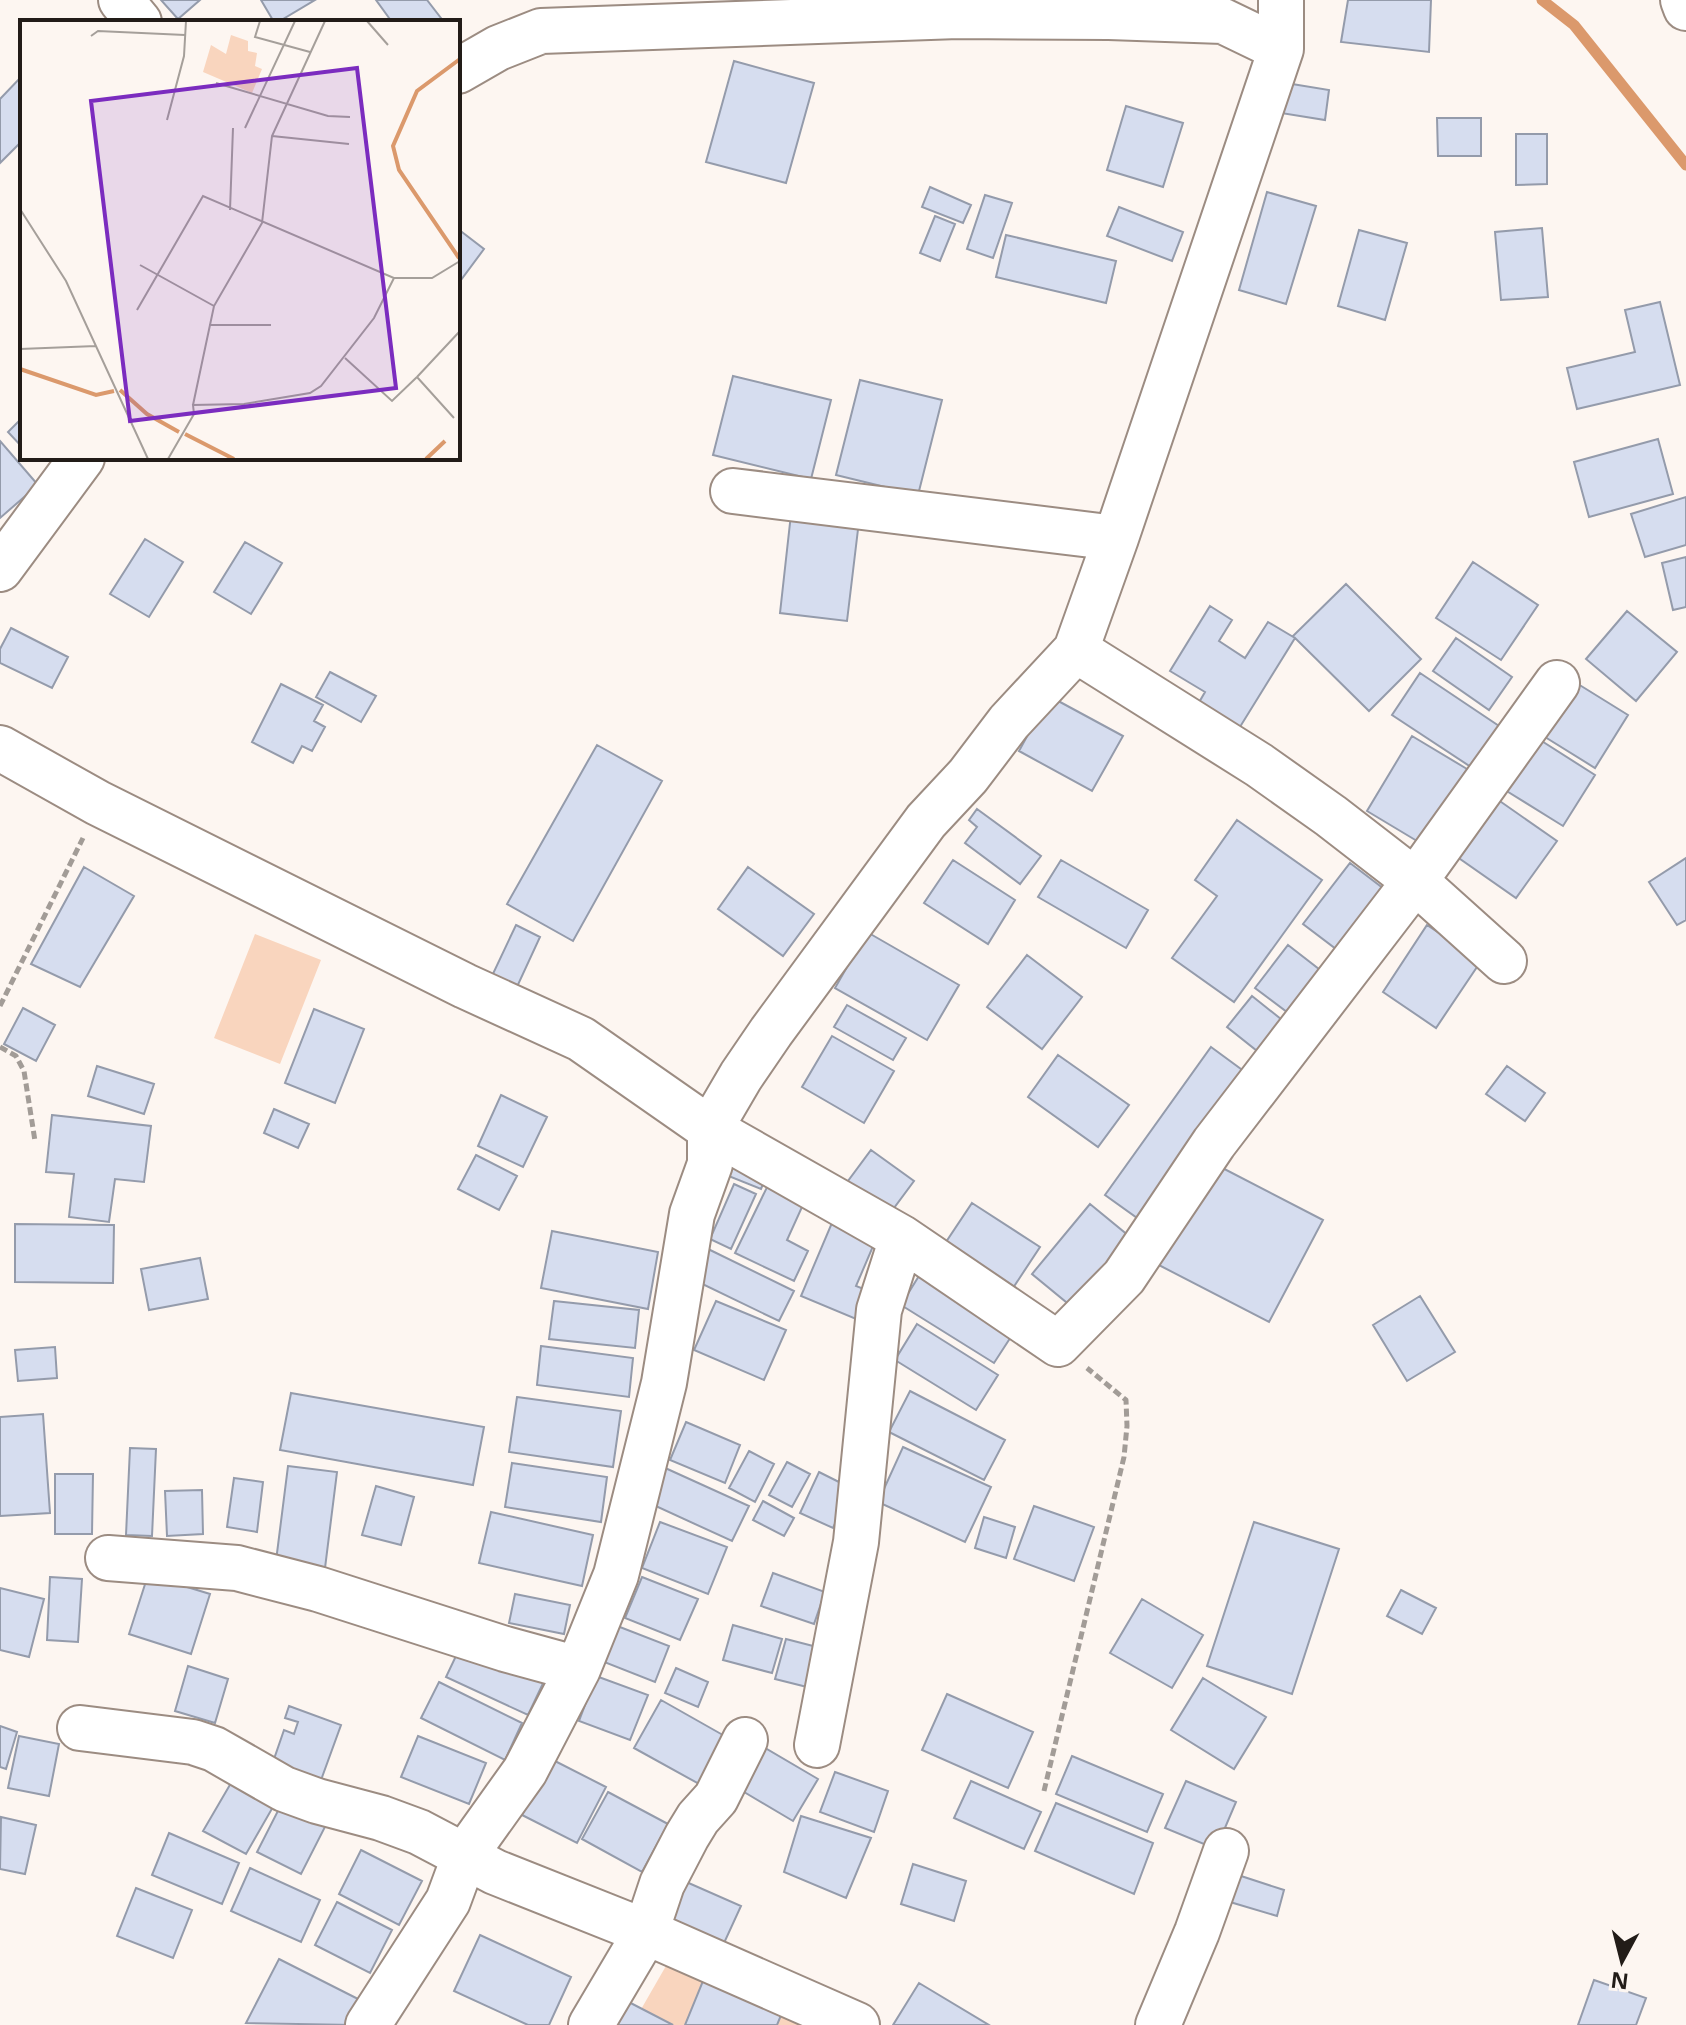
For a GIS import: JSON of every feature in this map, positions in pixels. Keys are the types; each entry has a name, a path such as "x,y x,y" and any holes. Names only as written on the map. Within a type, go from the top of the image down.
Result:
{"street":[{"path":"121,0 137,20"},
{"path":"368,2025 448,1901 465,1855 525,1771 578,1669 616,1575 664,1383 692,1214 710,1164 710,1129 771,1032 926,821 968,776 1009,722 1076,650 1281,49 1281,0"},
{"path":"1683,0 1686,8"},
{"path":"460,70 498,48 541,31 958,16 1223,21 1281,49"},
{"path":"0,569 81,460"},
{"path":"733,491 1116,538"},
{"path":"1076,650 1259,765 1415,881 1504,961"},
{"path":"0,748 98,803 465,986 581,1039 710,1129 902,1238 1058,1344 1124,1277 1214,1143 1415,881 1557,683"},
{"path":"817,1745 856,1542 879,1310 902,1238"},
{"path":"108,1558 237,1568 318,1589 578,1669"},
{"path":"80,1728 193,1742 214,1749 284,1789 419,1832 495,1872 646,1932 857,2025"},
{"path":"591,2025 646,1932 662,1884 698,1818 716,1798 745,1740"},
{"path":"1158,2025 1197,1932 1226,1851"}],"path":[{"path":"0,1006 98,803"},
{"path":"0,1047 16,1056 24,1071 35,1141"},
{"path":"1044,1791 1124,1457 1127,1426 1126,1400 1058,1344"}],"shaded area":[{"path":"255,934 321,960 280,1064 214,1038"},
{"path":"674,1952 823,2025 632,2025"}],"building":[{"path":"161,0 200,0 178,19"},
{"path":"261,0 315,0 281,20 273,20"},
{"path":"376,0 427,0 442,20 391,20"},
{"path":"1348,0 1431,0 1429,52 1341,42"},
{"path":"734,61 814,83 786,183 706,162"},
{"path":"20,78 20,143 0,163 0,99"},
{"path":"1286,83 1329,90 1325,120 1281,113"},
{"path":"1126,106 1183,123 1163,187 1107,170"},
{"path":"1437,118 1481,118 1481,156 1438,156"},
{"path":"1516,134 1547,134 1547,184 1516,185"},
{"path":"930,187 971,205 963,223 922,207"},
{"path":"1267,192 1316,206 1286,304 1239,290"},
{"path":"985,195 1012,203 993,258 967,249"},
{"path":"1119,207 1183,232 1172,261 1107,236"},
{"path":"935,216 955,224 940,261 920,253"},
{"path":"1542,228 1548,297 1501,300 1495,232"},
{"path":"1359,230 1407,243 1385,320 1338,306"},
{"path":"460,231 484,249 460,281"},
{"path":"1006,235 1116,261 1106,303 996,277"},
{"path":"1660,302 1680,385 1577,409 1567,368 1635,352 1625,310"},
{"path":"733,376 831,400 811,479 713,455"},
{"path":"860,380 942,400 918,495 836,475"},
{"path":"20,420 20,445 8,432"},
{"path":"1658,439 1673,494 1589,517 1574,462"},
{"path":"0,441 38,485 0,518"},
{"path":"1686,497 1686,545 1645,557 1631,514"},
{"path":"791,514 859,521 847,621 780,613"},
{"path":"145,539 183,562 149,617 110,594"},
{"path":"245,542 282,563 251,614 214,592"},
{"path":"1686,557 1686,607 1673,610 1662,563"},
{"path":"1473,562 1538,605 1501,660 1436,618"},
{"path":"1346,584 1421,659 1369,711 1293,636"},
{"path":"1210,606 1232,620 1219,641 1245,658 1268,622 1295,638 1235,735 1194,711 1205,692 1170,671"},
{"path":"1627,611 1677,652 1636,701 1586,659"},
{"path":"11,628 68,657 52,688 0,663 0,649"},
{"path":"1456,638 1512,677 1489,710 1433,671"},
{"path":"330,672 376,696 361,722 316,697"},
{"path":"1420,673 1505,730 1477,771 1392,715"},
{"path":"281,684 323,705 314,721 325,727 312,751 302,746 293,763 252,742"},
{"path":"1578,684 1628,715 1595,768 1545,737"},
{"path":"1049,696 1123,736 1092,791 1019,751"},
{"path":"1412,736 1467,769 1422,844 1367,811"},
{"path":"1537,738 1595,775 1563,826 1505,790"},
{"path":"597,745 662,781 573,941 507,904"},
{"path":"1494,797 1557,841 1516,898 1453,854"},
{"path":"977,809 1041,856 1020,884 965,843 977,827 969,820"},
{"path":"1237,820 1322,880 1234,1002 1172,958 1217,896 1195,880"},
{"path":"1686,858 1686,920 1677,925 1649,882"},
{"path":"953,860 1015,900 988,944 924,903"},
{"path":"1061,860 1148,910 1126,948 1038,897"},
{"path":"1350,863 1388,892 1340,952 1303,924"},
{"path":"84,867 134,896 80,987 31,964"},
{"path":"748,867 814,914 783,956 718,909"},
{"path":"516,925 540,937 516,989 491,978"},
{"path":"1427,925 1481,961 1436,1028 1383,992"},
{"path":"867,932 959,985 927,1040 835,988"},
{"path":"1288,945 1324,973 1291,1015 1255,988"},
{"path":"1027,955 1082,997 1042,1049 987,1007"},
{"path":"1252,996 1296,1031 1271,1062 1227,1027"},
{"path":"847,1005 906,1038 893,1060 834,1027"},
{"path":"23,1008 55,1025 36,1061 4,1044"},
{"path":"314,1009 364,1029 335,1103 285,1083"},
{"path":"832,1036 894,1071 864,1123 802,1087"},
{"path":"1211,1047 1245,1072 1140,1220 1105,1195"},
{"path":"1058,1055 1129,1105 1098,1147 1028,1097"},
{"path":"97,1066 154,1084 144,1114 88,1096"},
{"path":"1507,1066 1545,1093 1525,1121 1486,1094"},
{"path":"501,1095 547,1117 523,1167 478,1146"},
{"path":"274,1109 309,1124 298,1148 264,1133"},
{"path":"52,1115 151,1126 144,1182 115,1179 109,1222 69,1217 74,1174 46,1172"},
{"path":"871,1150 914,1181 888,1216 845,1185"},
{"path":"476,1155 517,1176 499,1210 458,1189"},
{"path":"734,1156 769,1170 761,1189 726,1175"},
{"path":"1207,1160 1323,1220 1269,1322 1153,1262"},
{"path":"771,1179 807,1196 787,1240 808,1251 794,1281 735,1253"},
{"path":"734,1184 756,1194 731,1249 710,1239"},
{"path":"972,1203 1040,1247 1013,1288 944,1245"},
{"path":"1090,1204 1135,1241 1077,1311 1032,1274"},
{"path":"834,1218 877,1237 856,1286 879,1295 868,1324 801,1296"},
{"path":"15,1224 114,1225 113,1283 15,1282"},
{"path":"552,1231 658,1252 648,1309 541,1288"},
{"path":"706,1248 794,1291 779,1321 690,1278"},
{"path":"200,1258 208,1299 149,1310 141,1269"},
{"path":"922,1271 1016,1329 994,1363 901,1305"},
{"path":"1420,1296 1455,1352 1407,1381 1373,1325"},
{"path":"554,1301 639,1310 635,1348 549,1339"},
{"path":"716,1301 786,1330 764,1380 694,1350"},
{"path":"917,1324 998,1375 976,1410 895,1360"},
{"path":"541,1346 633,1358 629,1397 537,1385"},
{"path":"55,1347 57,1378 18,1381 15,1350"},
{"path":"910,1391 1005,1440 984,1480 889,1432"},
{"path":"291,1393 484,1427 473,1485 280,1450"},
{"path":"517,1397 621,1411 613,1467 509,1452"},
{"path":"43,1414 50,1513 0,1516 0,1417"},
{"path":"686,1422 740,1445 725,1483 670,1460"},
{"path":"903,1447 991,1487 965,1542 878,1502"},
{"path":"130,1448 156,1449 152,1536 126,1535"},
{"path":"749,1451 774,1464 755,1502 729,1488"},
{"path":"787,1462 810,1474 792,1507 769,1495"},
{"path":"512,1463 607,1477 601,1522 505,1507"},
{"path":"288,1466 337,1472 325,1568 276,1561"},
{"path":"663,1467 749,1506 732,1541 647,1502"},
{"path":"819,1472 851,1488 833,1528 800,1513"},
{"path":"55,1474 93,1474 92,1534 55,1534"},
{"path":"234,1478 263,1482 257,1532 227,1527"},
{"path":"376,1486 414,1497 401,1545 362,1535"},
{"path":"202,1490 203,1534 167,1536 165,1491"},
{"path":"763,1501 794,1518 784,1536 753,1520"},
{"path":"1034,1506 1094,1527 1074,1581 1014,1559"},
{"path":"491,1512 593,1535 582,1586 479,1563"},
{"path":"984,1517 1015,1527 1006,1558 975,1548"},
{"path":"660,1522 727,1547 708,1594 642,1568"},
{"path":"1254,1522 1339,1549 1292,1694 1207,1666"},
{"path":"773,1573 825,1592 814,1624 761,1606"},
{"path":"148,1575 210,1594 191,1654 129,1634"},
{"path":"50,1577 82,1579 78,1642 47,1640"},
{"path":"642,1577 698,1599 680,1640 625,1618"},
{"path":"0,1588 44,1599 29,1657 0,1650"},
{"path":"1401,1590 1436,1608 1422,1634 1387,1616"},
{"path":"515,1594 570,1605 564,1634 509,1623"},
{"path":"1142,1599 1203,1635 1172,1688 1110,1653"},
{"path":"607,1622 669,1646 655,1682 594,1658"},
{"path":"733,1625 782,1639 772,1673 723,1660"},
{"path":"464,1639 546,1677 528,1715 446,1677"},
{"path":"786,1639 817,1647 807,1687 775,1679"},
{"path":"188,1666 228,1679 215,1723 175,1711"},
{"path":"676,1668 708,1682 698,1707 665,1693"},
{"path":"596,1676 648,1695 630,1740 579,1721"},
{"path":"1203,1678 1266,1717 1234,1769 1171,1730"},
{"path":"439,1682 522,1723 505,1760 421,1718"},
{"path":"947,1694 1033,1732 1008,1788 922,1750"},
{"path":"661,1700 737,1743 710,1790 634,1748"},
{"path":"289,1706 341,1725 321,1780 273,1762 284,1730 294,1734 298,1722 285,1718"},
{"path":"0,1726 17,1732 6,1769 0,1767"},
{"path":"19,1736 59,1744 49,1796 8,1788"},
{"path":"418,1736 486,1763 469,1804 401,1777"},
{"path":"760,1745 818,1779 793,1821 734,1786"},
{"path":"1072,1756 1163,1794 1147,1832 1056,1794"},
{"path":"551,1759 606,1787 577,1843 522,1815"},
{"path":"238,1771 281,1793 246,1854 203,1831"},
{"path":"835,1772 888,1791 874,1832 820,1812"},
{"path":"971,1781 1041,1812 1024,1849 954,1818"},
{"path":"1186,1781 1236,1802 1216,1849 1165,1828"},
{"path":"608,1792 668,1824 642,1872 582,1839"},
{"path":"285,1797 329,1819 301,1874 257,1852"},
{"path":"1056,1803 1153,1843 1134,1894 1035,1851"},
{"path":"801,1816 871,1838 846,1898 784,1872"},
{"path":"1,1817 36,1825 25,1874 0,1869"},
{"path":"169,1833 239,1863 222,1904 152,1875"},
{"path":"361,1850 422,1881 399,1925 339,1894"},
{"path":"913,1864 966,1881 954,1921 901,1904"},
{"path":"250,1868 320,1900 301,1942 231,1911"},
{"path":"1238,1875 1284,1890 1277,1916 1230,1902"},
{"path":"675,1877 741,1906 719,1954 654,1925"},
{"path":"136,1888 192,1910 173,1958 117,1936"},
{"path":"337,1902 392,1930 370,1973 315,1945"},
{"path":"480,1935 571,1977 549,2025 528,2025 454,1991"},
{"path":"279,1959 366,2003 354,2025 246,2023"},
{"path":"705,1976 784,2008 777,2025 685,2025"},
{"path":"1594,1980 1646,1998 1636,2025 1578,2025"},
{"path":"919,1983 989,2025 893,2025"},
{"path":"621,1998 673,2025 607,2025"}],"waterway":[{"path":"1542,0 1574,25 1686,165"}]}
